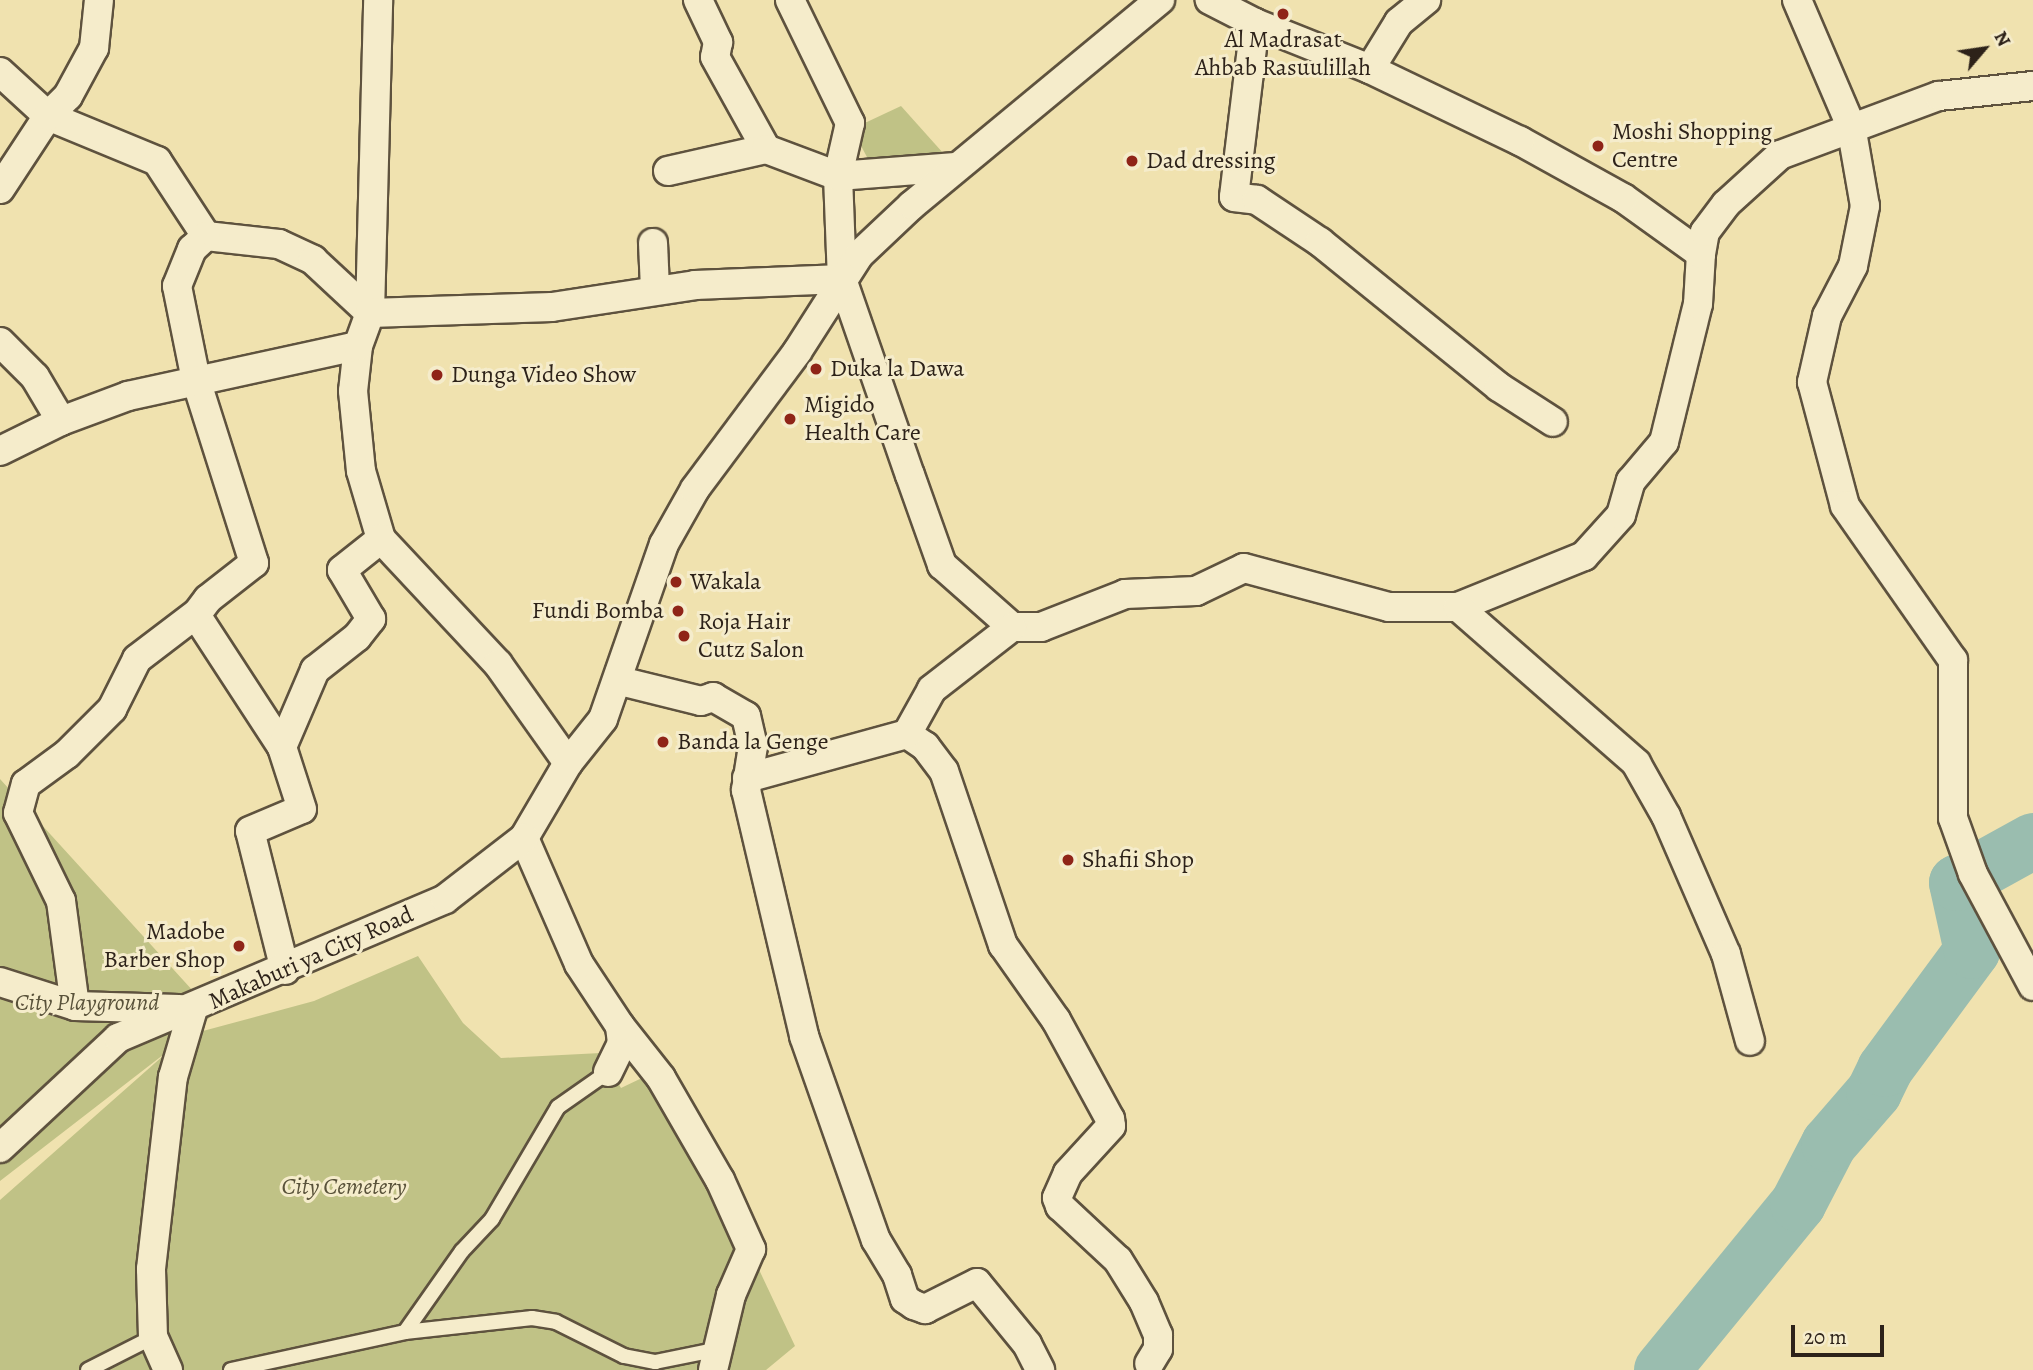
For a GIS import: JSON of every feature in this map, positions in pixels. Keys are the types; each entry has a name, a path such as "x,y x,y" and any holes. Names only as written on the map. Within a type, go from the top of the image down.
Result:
{"street":[{"path":"378,0 370,313 358,346 353,391 360,471 381,539 498,664 568,763"},
{"path":"698,0 718,42 715,57 766,149"},
{"path":"790,0 850,123 838,176 842,279 942,565 1012,626 1041,627 1125,594 1196,591 1244,568 1389,607 1458,607 1584,556 1621,515 1631,481 1664,442 1698,304 1704,232 1748,182 1780,155 1851,126 1939,96 2033,86"},
{"path":"1210,0 1255,23 1370,69 1520,141 1623,198 1701,254"},
{"path":"1370,69 1399,22 1426,0"},
{"path":"1797,0 1851,126 1865,206 1853,267 1827,316 1812,382 1845,506 1953,660 1953,818 1973,874 2033,986"},
{"name":"Makaburi ya City Road","path":"168,1370 153,1337 150,1269 173,1077 193,1009 445,899 524,838 568,763 603,719 620,681 664,544 695,489 797,352 859,255 956,167 1155,2"},
{"path":"0,189 48,116 68,96 94,48 91,3"},
{"path":"1255,23 1234,197 1257,200 1320,242 1499,387 1553,422"},
{"path":"0,72 48,116 157,161 206,236"},
{"path":"668,171 766,149 838,176 956,167"},
{"path":"75,1006 61,901 18,813 26,783 67,754 112,709 137,659 196,614 254,563 196,380 177,286 192,248 206,236 279,244 313,260 370,313 552,307 655,289 842,279"},
{"path":"653,243 655,289"},
{"path":"0,342 35,377 61,421"},
{"path":"0,451 61,421 128,396 358,346"},
{"path":"282,747 315,670 357,637 371,619 342,570 381,539"},
{"path":"1458,607 1636,763 1666,816 1726,954 1750,1041"},
{"path":"196,614 282,747 302,809 250,831 285,970"},
{"path":"747,778 907,734 932,689 1012,626"},
{"path":"620,681 701,701 713,697 746,716 753,746 746,790 804,1036 876,1240 897,1275 898,1286 905,1299 925,1308 977,1283 1027,1344 1040,1370"},
{"path":"907,734 925,746 944,771 1003,945 1056,1020 1110,1119 1111,1126 1068,1173 1058,1198 1060,1206 1118,1260 1144,1302 1158,1335 1158,1349 1149,1364"},
{"path":"524,838 579,964 673,1099 720,1180 751,1249 731,1295 716,1359"},
{"path":"0,982 75,1006 193,1009"},
{"path":"0,1148 118,1038 193,1009"},
{"path":"608,1072 622,1042 620,1026"}],"lane":[{"path":"405,1332 463,1251 492,1219 558,1107 608,1072"},
{"path":"230,1370 405,1332 532,1318 556,1322 624,1356 655,1362 716,1359"},
{"path":"88,1370 153,1337"}],"green space":[{"path":"901,106 952,163 875,172 852,129"},
{"name":"City Cemetery","path":"0,779 214,1014 188,1035 314,1001 418,956 463,1023 501,1058 601,1053 621,1088 644,1077 730,1208 795,1346 766,1370 0,1370 0,1200 172,1048 0,1181"}],"waterway":[{"path":"1662,1370 1798,1204 1829,1144 1874,1092 1885,1069 1972,951 1957,883 2033,841"}],"place":[{"name":"Al Madrasat Ahbab Rasuulillah","path":"1283,14"},
{"name":"Moshi Shopping Centre","path":"1598,146"},
{"name":"Dad dressing","path":"1132,161"},
{"name":"Duka la Dawa","path":"816,369"},
{"name":"Dunga Video Show","path":"437,375"},
{"name":"Migido Health Care","path":"790,419"},
{"name":"Wakala","path":"676,582"},
{"name":"Fundi Bomba","path":"678,611"},
{"name":"Roja Hair Cutz Salon","path":"684,636"},
{"name":"Banda la Genge","path":"663,742"},
{"name":"Shafii Shop","path":"1068,860"},
{"name":"Madobe Barber Shop","path":"239,946"}],"park label":[{"name":"City Playground","path":"87,1003"}]}
